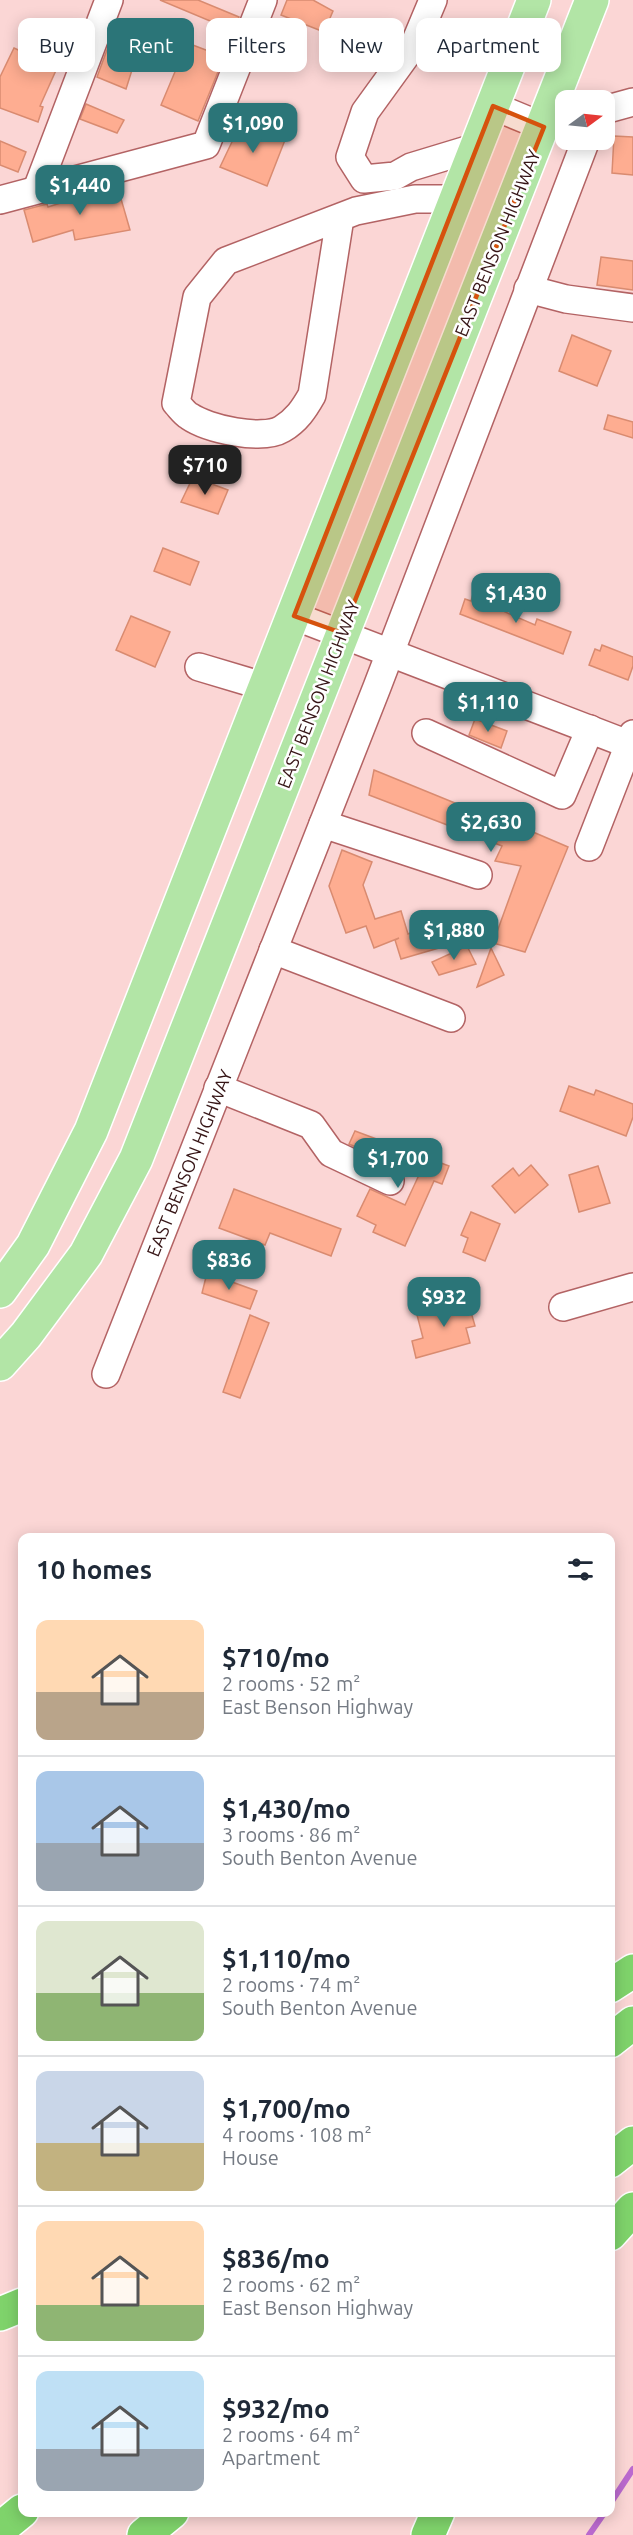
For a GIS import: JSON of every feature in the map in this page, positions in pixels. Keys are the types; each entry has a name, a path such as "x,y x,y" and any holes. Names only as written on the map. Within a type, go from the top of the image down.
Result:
{"highway":[{"path":"615,1983 633,1971"},
{"path":"615,2037 633,2023"},
{"path":"615,2158 633,2143"},
{"path":"615,2229 633,2209"},
{"path":"0,2314 18,2307"},
{"path":"0,2529 18,2514"},
{"path":"144,2535 166,2517"},
{"path":"428,2535 436,2517"}],"main road":[{"path":"0,1291 33,1245 91,1131 534,0"},
{"name":"EAST BENSON HIGHWAY","path":"565,90 592,0"},
{"name":"EAST BENSON HIGHWAY","path":"0,1364 26,1335 86,1254 136,1160 342,633 555,124"}],"street":[{"path":"37,189 109,0"},
{"path":"0,200 206,145 263,0"},
{"path":"433,0 415,44 365,112 350,157 364,178 395,176 411,167 477,147"},
{"path":"615,107 633,102"},
{"path":"493,106 555,124"},
{"name":"EAST BENSON HIGHWAY","path":"106,1374 323,824 582,150"},
{"path":"340,218 312,395 299,417 280,430 257,435 206,424 188,416 176,403 197,297 226,261 356,211 415,199 455,199"},
{"path":"528,289 566,299 633,308"},
{"path":"294,616 590,729 632,742 589,847"},
{"path":"199,667 266,687"},
{"path":"426,733 562,795 590,729"},
{"path":"323,824 478,875"},
{"path":"273,950 451,1018"},
{"path":"218,1088 311,1125 331,1153 390,1181"},
{"path":"563,1307 633,1287"}],"highlighted area":[{"path":"493,106 544,127 342,633 294,616"}],"building":[{"path":"160,0 198,0 239,17 206,19"},
{"path":"287,0 313,0 333,11 330,18 319,18 319,30 307,25 307,18 289,18 281,15"},
{"path":"194,45 206,50 206,72 218,72 198,121 161,105 175,72 194,72"},
{"path":"14,48 18,50 18,72 55,72 40,106 43,107 38,122 0,108 0,77"},
{"path":"107,50 107,72 131,72 126,89 97,77"},
{"path":"86,104 124,120 117,133 80,119"},
{"path":"241,123 285,140 267,186 220,167"},
{"path":"615,136 633,137 633,175 612,173"},
{"path":"0,141 26,152 18,172 0,165"},
{"path":"117,185 130,230 75,240 73,230 33,242 24,210 47,204 48,207"},
{"path":"601,257 633,261 633,290 597,285"},
{"path":"572,335 611,351 597,386 559,371"},
{"path":"608,415 633,422 633,438 604,429"},
{"path":"193,477 228,490 218,514 181,502"},
{"path":"163,548 199,562 190,585 154,571"},
{"path":"473,594 507,608 505,612 535,625 537,619 571,632 563,654 460,614 465,599 471,601"},
{"path":"131,616 170,632 155,667 116,650"},
{"path":"602,645 633,657 633,666 628,680 589,665 595,649 600,651"},
{"path":"475,719 507,731 501,748 469,735"},
{"path":"374,770 568,847 525,952 493,943 521,866 495,861 502,846 369,795"},
{"path":"342,850 372,862 363,885 375,919 401,911 408,934 428,926 439,948 401,959 395,940 399,938 374,948 366,926 346,933 329,886"},
{"path":"467,946 476,964 439,975 432,962"},
{"path":"491,948 504,975 477,987"},
{"path":"569,1086 594,1095 596,1090 633,1104 633,1117 626,1136 560,1111"},
{"path":"355,1131 449,1166 442,1184 434,1181 405,1246 373,1232 376,1225 357,1216 370,1189 405,1205 419,1175 349,1144"},
{"path":"531,1165 548,1185 515,1213 492,1186 513,1168 519,1176"},
{"path":"598,1166 610,1203 579,1212 569,1175"},
{"path":"234,1189 341,1229 331,1256 270,1233 265,1245 219,1228"},
{"path":"471,1212 500,1224 485,1261 463,1252 468,1238 461,1235"},
{"path":"207,1273 257,1291 250,1309 202,1293"},
{"path":"467,1298 475,1326 466,1328 470,1343 416,1358 412,1341 423,1338 416,1311"},
{"path":"250,1315 269,1323 240,1398 223,1392"}],"waterway":[{"path":"615,2496 633,2469"},
{"path":"589,2535 602,2517"}]}
